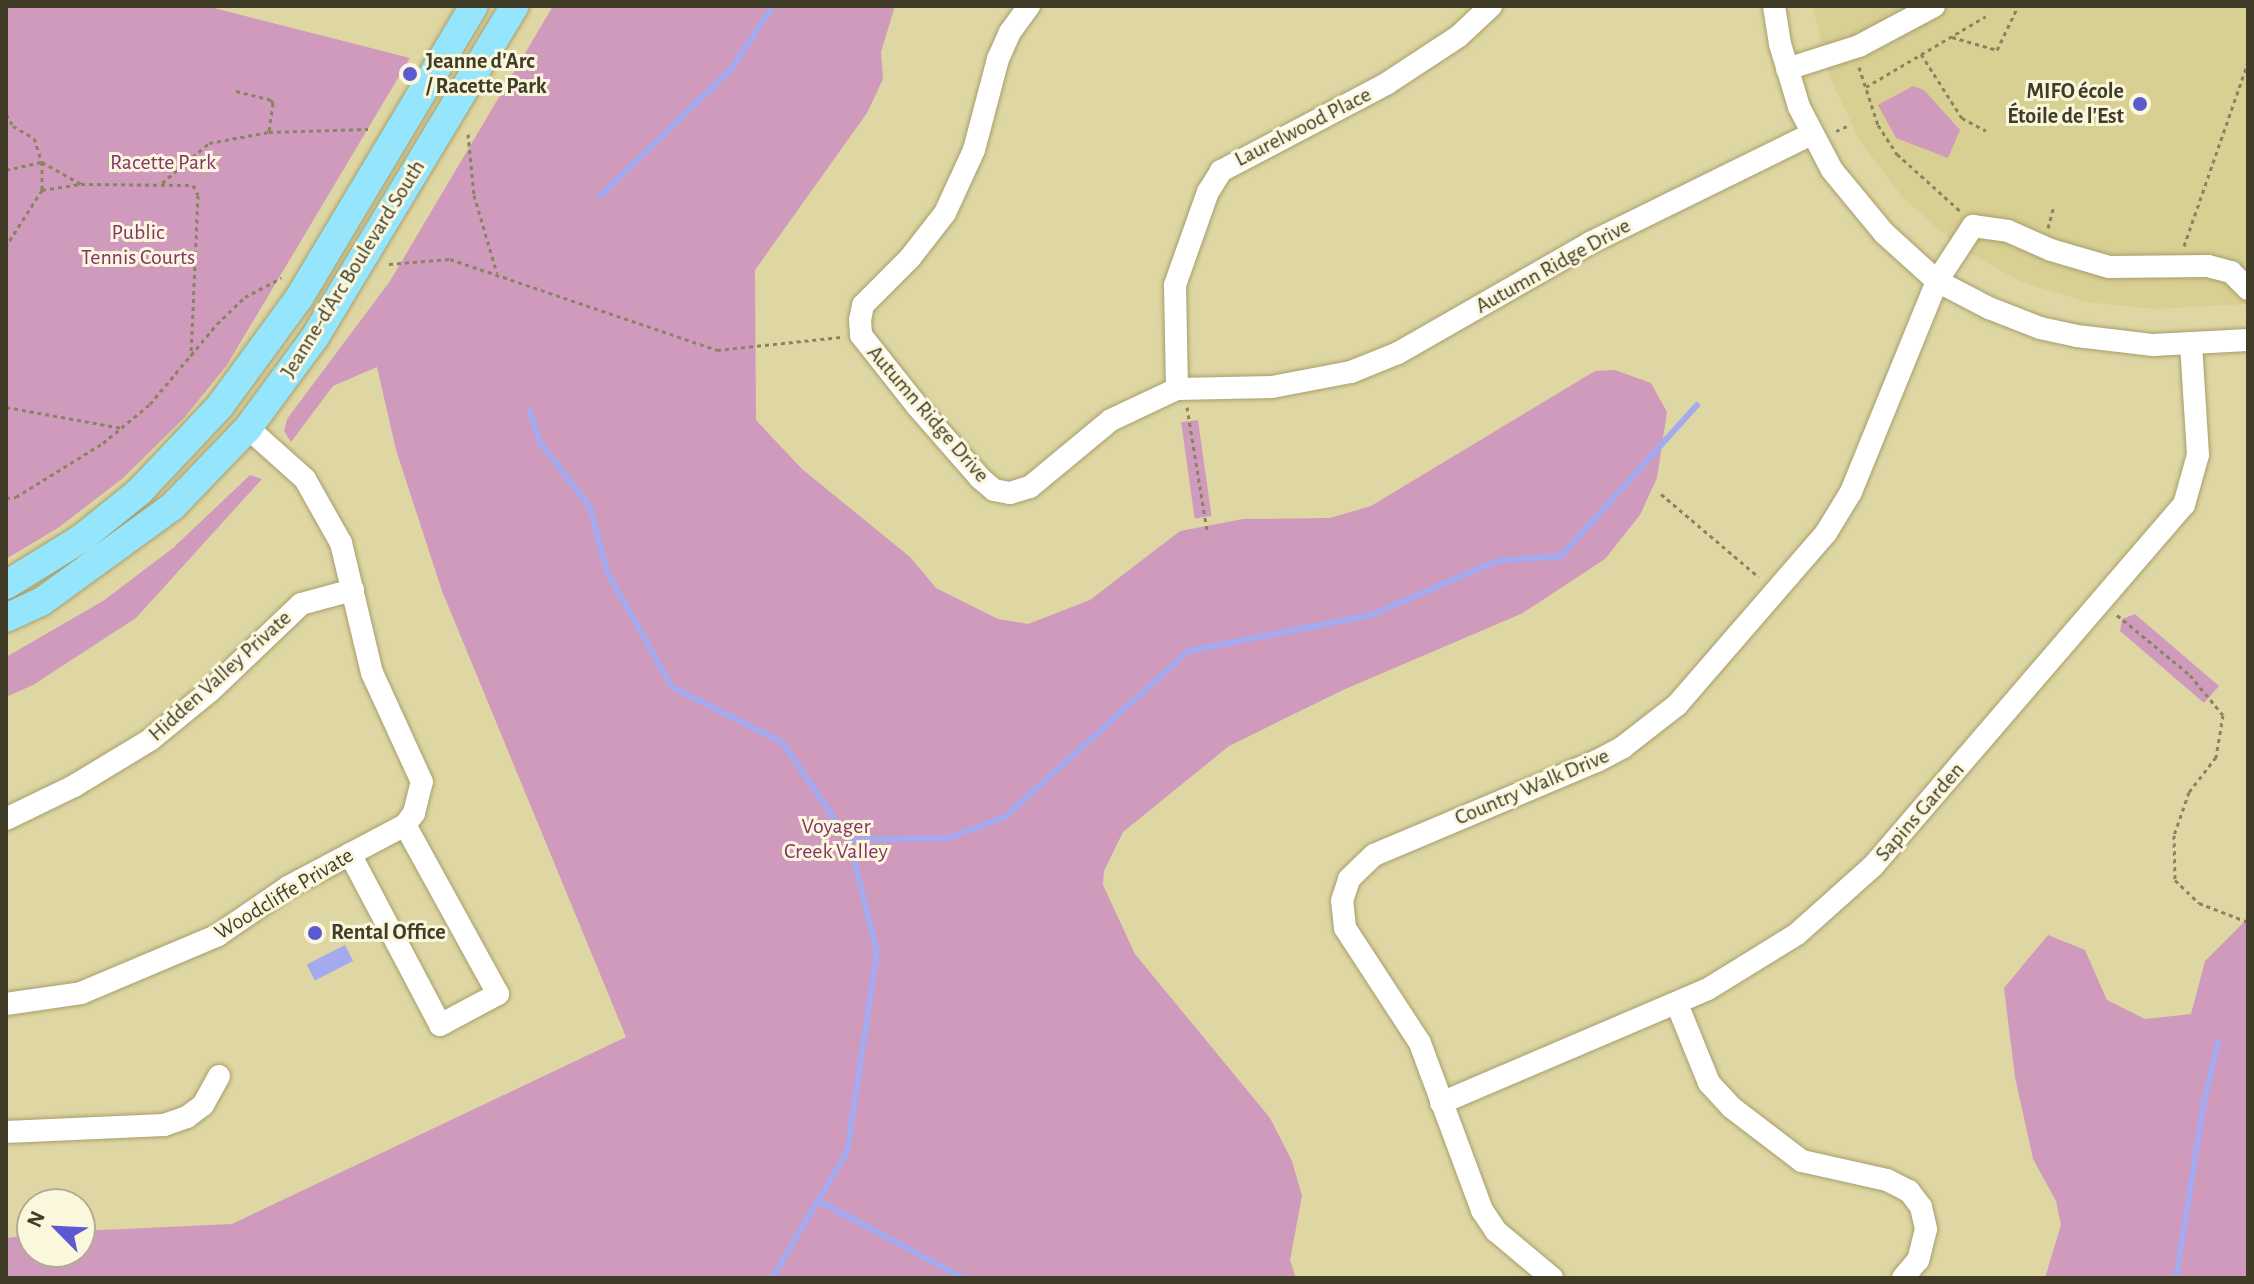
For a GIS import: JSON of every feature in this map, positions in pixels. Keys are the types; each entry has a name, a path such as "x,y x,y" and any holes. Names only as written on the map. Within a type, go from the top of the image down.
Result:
{"main road":[{"name":"Jeanne-d'Arc Boulevard South","path":"6,585 82,538 140,491 220,406 299,298 474,6"},
{"name":"Jeanne-d'Arc Boulevard South","path":"6,618 52,594 173,506 248,428 315,337 515,6"},
{"path":"220,406 248,428"}],"street":[{"name":"Autumn Ridge Drive","path":"1029,6 1010,32 998,59 974,150 952,199 910,258 863,305 861,335 878,360 994,490 1010,493 1030,487 1111,420 1180,389 1272,387 1351,372 1398,353 1590,243 1812,134"},
{"name":"Laurelwood Place","path":"1180,389 1175,285 1208,192 1221,171 1419,64 1459,36 1491,6"},
{"path":"1774,6 1787,69 1812,134 1856,202 1937,281 1989,308 2040,328 2114,343 2191,344 2248,340"},
{"path":"1787,69 1852,48 1934,6"},
{"path":"1973,226 2008,231 2051,250 2109,267 2208,266 2231,272 2248,289"},
{"name":"Country Walk Drive","path":"1552,1278 1488,1221 1420,1043 1345,928 1342,901 1349,879 1374,855 1623,747 1677,705 1826,533 1851,492 1937,281 1973,226"},
{"name":"Sapins Garden","path":"1441,1103 1677,1004 1767,955 1834,902 1873,866 2184,505 2191,489 2198,455 2191,344"},
{"path":"248,428 305,479 341,543 372,673 422,782 414,813 405,825 498,994 440,1025 350,854"},
{"name":"Hidden Valley Private","path":"6,819 74,786 150,740 210,691 301,604 353,590"},
{"name":"Woodcliffe Private","path":"6,1004 81,993 148,967 218,935 288,887 405,825"},
{"path":"1677,1004 1709,1083 1731,1107 1802,1161 1887,1180 1909,1191 1921,1207 1926,1229 1918,1260 1903,1278"},
{"path":"6,1132 164,1125 187,1117 203,1105 219,1076"}],"path":[{"path":"1952,37 1997,50 2018,6"},
{"path":"1866,87 1986,16"},
{"path":"1852,48 1878,125 1897,154 1973,226"},
{"path":"1921,54 1962,118 1986,131"},
{"path":"2187,237 2248,62"},
{"path":"236,91 271,100 269,132"},
{"path":"6,114 13,126 34,138 42,162 42,190 6,246"},
{"path":"162,183 209,143 269,132 368,129"},
{"path":"468,134 474,195 497,273"},
{"path":"6,170 42,162 81,184"},
{"path":"42,190 81,184 193,185 198,195 191,357"},
{"path":"389,264 450,259 717,350 861,335"},
{"path":"6,498 16,497 52,476 122,428 150,404 245,297 281,278"},
{"path":"1180,389 1207,531"},
{"path":"6,407 122,428"},
{"path":"1661,494 1777,592"},
{"path":"2102,602 2190,675 2223,715 2216,757 2189,792 2174,835 2175,880 2199,903 2248,922"}],"shaded area":[{"path":"1813,6 2248,6 2248,304 2155,309 2086,302 2019,281 1958,246 1904,199 1860,141 1829,76"}],"green space":[{"name":"Racette Park","path":"6,6 206,6 410,58 227,365 184,418 122,479 58,528 6,559"},
{"name":"Voyager Creek Valley","path":"553,6 895,6 881,52 883,79 867,113 755,270 756,420 802,469 910,557 936,588 998,619 1028,624 1090,600 1180,531 1243,519 1330,518 1371,506 1595,371 1615,370 1651,383 1667,412 1657,478 1640,515 1605,559 1523,613 1343,690 1229,746 1123,832 1104,871 1103,885 1135,954 1270,1118 1292,1161 1302,1196 1290,1260 1296,1278 6,1278 6,1238 16,1237 16,1268 96,1268 96,1230 232,1224 626,1037 442,591 396,450 377,367 333,386 291,442 284,431 287,419 390,281"},
{"path":"1913,86 1924,90 1960,130 1948,158 1896,138 1878,105"},
{"path":"1198,420 1211,516 1195,518 1181,422"},
{"path":"250,475 262,479 136,618 33,685 6,697 6,657 103,601 173,548"},
{"path":"2135,614 2219,686 2204,703 2120,631 2122,619"},
{"path":"2248,918 2248,1278 2045,1278 2061,1225 2056,1201 2033,1159 2015,1077 2004,988 2048,935 2085,950 2107,1000 2145,1019 2191,1014 2205,961"}],"water":[{"path":"345,945 353,961 315,981 307,965"}],"waterway":[{"path":"600,196 731,69 773,6"},
{"path":"849,840 948,838 1005,817 1188,651 1371,615 1497,561 1561,556 1697,405"},
{"path":"530,411 539,441 590,507 607,572 672,687 782,742 849,840 877,952 847,1152 772,1278"},
{"path":"2176,1278 2204,1102 2218,1042"},
{"path":"819,1201 963,1278"}],"place":[{"name":"Jeanne d'Arc / Racette Park","path":"410,74"},
{"name":"MIFO école Étoile de l'Est","path":"2140,104"},
{"name":"Rental Office","path":"315,933"}],"park label":[{"name":"Public Tennis Courts","path":"138,244"}]}
